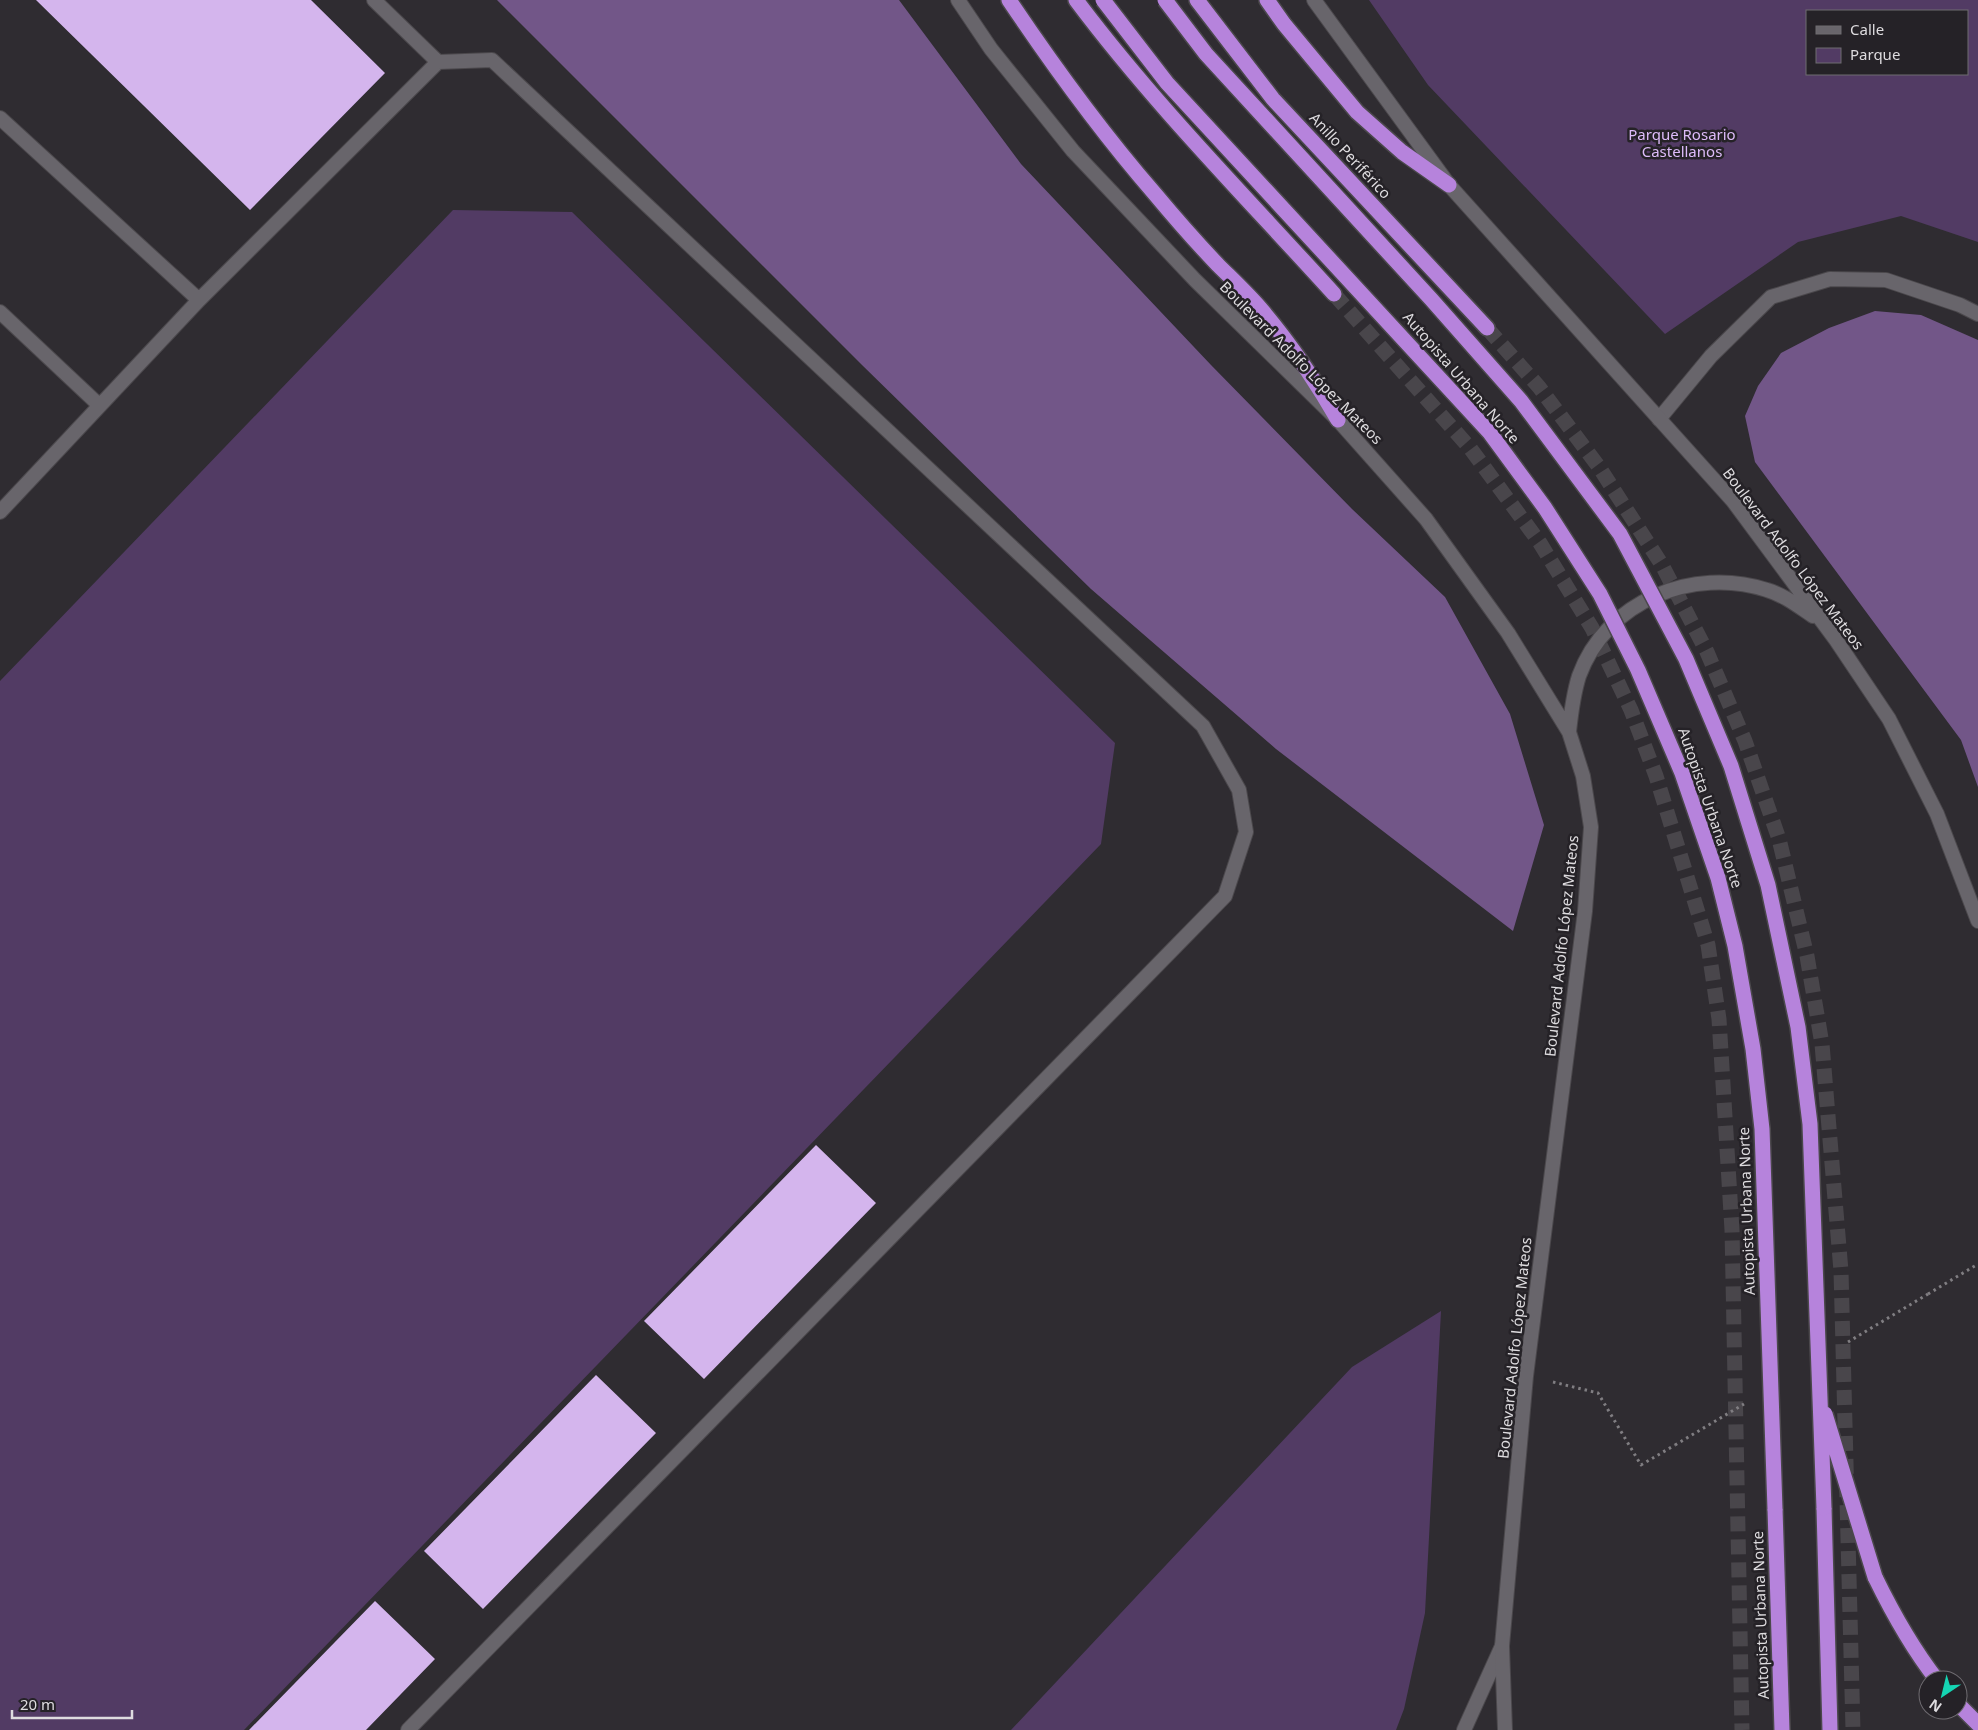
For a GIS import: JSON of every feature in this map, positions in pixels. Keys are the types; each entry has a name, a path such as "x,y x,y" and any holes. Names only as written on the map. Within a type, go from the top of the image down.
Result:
{"highway":[{"path":"1009,0 1037,42 1094,119 1154,193 1216,264 1260,308 1298,355 1319,386 1338,420"},
{"path":"1076,0 1100,32 1176,121 1334,294"},
{"name":"Autopista Urbana Norte","path":"1103,0 1168,83 1490,433 1545,508 1600,594 1638,670 1682,773 1718,878 1735,946 1753,1049 1762,1129 1782,1730"},
{"name":"Autopista Urbana Norte","path":"1165,0 1206,54 1431,299 1521,401 1620,534 1686,659 1731,766 1768,885 1798,1027 1810,1124 1830,1730"},
{"name":"Anillo Periférico","path":"1197,0 1273,99 1487,328"},
{"path":"1267,0 1284,24 1358,112 1402,152 1449,185"},
{"path":"1820,1396 1875,1577 1896,1621 1929,1670"},
{"path":"1968,1714 1978,1724"}],"main road":[{"path":"374,0 438,62"},
{"name":"Boulevard Adolfo López Mateos","path":"958,0 991,49 1073,151 1195,280 1338,420 1426,519 1508,633 1570,732 1583,776 1591,828 1585,910 1526,1376 1502,1646 1504,1730"},
{"name":"Boulevard Adolfo López Mateos","path":"1314,0 1449,185 1733,501 1836,640 1889,719 1937,814 1978,921"},
{"path":"0,512 199,300 438,62 492,60 1203,726 1239,790 1246,832 1225,896 408,1730"},
{"path":"0,118 199,300"},
{"path":"1659,419 1711,356 1771,297 1830,279 1886,280 1960,305 1978,314"},
{"path":"0,312 99,405"},
{"path":"1570,732 1572,703 1579,675 1592,650 1610,627 1632,608 1658,594 1684,585 1712,581 1741,583 1759,588 1794,602 1817,619 1836,640"},
{"path":"1464,1730 1502,1646"}],"path":[{"path":"1928,1294 1978,1264"},
{"path":"1526,1376 1598,1392 1641,1465 1676,1445"}],"green space":[{"name":"Parque Rosario Castellanos","path":"1369,0 1978,0 1978,242 1901,216 1798,242 1665,334 1428,85"},
{"path":"453,210 572,212 1115,743 1101,844 244,1730 0,1730 0,681"},
{"path":"1441,1311 1425,1613 1404,1709 1396,1730 1011,1730 1352,1367"}],"shaded area":[{"path":"497,0 899,0 1021,164 1211,365 1352,509 1445,597 1510,714 1544,825 1513,931 1276,749 1091,589 862,365"},
{"path":"1875,311 1921,315 1978,340 1978,787 1961,740 1755,462 1745,416 1758,386 1781,353 1829,328"}],"building":[{"path":"36,0 311,0 385,73 250,210"},
{"path":"816,1145 876,1203 704,1379 644,1321"},
{"path":"596,1375 656,1433 483,1609 424,1551"},
{"path":"375,1601 435,1659 366,1730 249,1730"}],"tunnel":[{"path":"1334,294 1470,448 1540,543 1592,628 1631,710 1656,776 1708,945 1719,1019 1732,1230 1742,1730"},
{"path":"1487,328 1539,387 1599,467 1662,565 1707,652 1745,741 1779,839 1807,956 1822,1044 1841,1271 1853,1730"}]}
